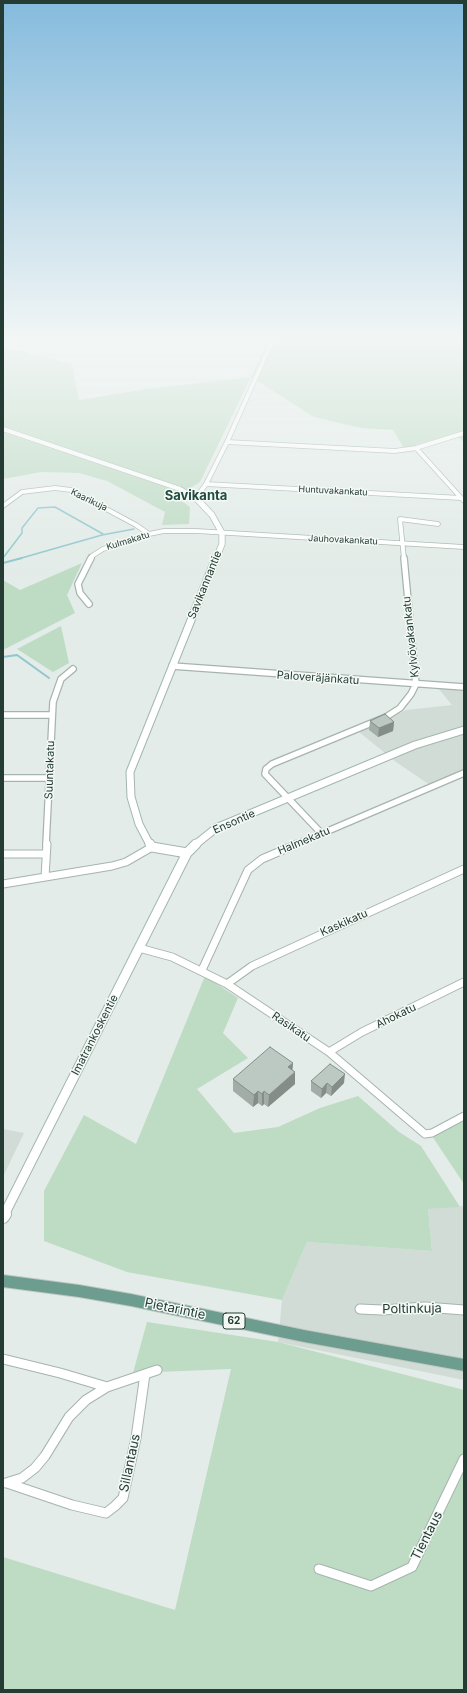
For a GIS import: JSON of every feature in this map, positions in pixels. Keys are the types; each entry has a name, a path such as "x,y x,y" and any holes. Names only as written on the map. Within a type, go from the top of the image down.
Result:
{"main road":[{"name":"Pietarintie","path":"3,1281 79,1291 131,1300 304,1336 464,1365"}],"street":[{"path":"196,498 206,484 239,416"},
{"path":"3,429 168,485 196,498 212,515 222,533"},
{"path":"227,442 359,450 395,450 416,448 464,433"},
{"path":"416,448 462,500"},
{"name":"Huntuvakankatu","path":"206,484 462,500"},
{"name":"Kaarikuja","path":"3,506 22,492 55,488 71,490 136,525 149,534"},
{"name":"Kylvövakankatu","path":"289,798 265,774 266,769 272,764 386,717 400,708 411,694 416,684 400,519 438,524"},
{"name":"Kulmakatu","path":"89,604 80,593 78,584 92,556 103,549 149,534 181,531 222,533"},
{"name":"Jauhovakankatu","path":"222,533 464,547"},
{"name":"Savikannantie","path":"152,847 146,839 139,824 131,797 130,772 222,544 222,533"},
{"name":"Paloveräjänkatu","path":"172,666 464,687"},
{"name":"Suuntakatu","path":"45,877 50,778 51,715 57,688 61,679 73,669"},
{"path":"3,715 51,715"},
{"name":"Ensontie","path":"187,854 204,837 216,828 415,745 464,730"},
{"name":"Halmekatu","path":"202,970 248,870 262,859 464,773"},
{"path":"3,778 50,778"},
{"path":"289,798 322,834"},
{"path":"3,884 112,866 126,862 152,847 187,854"},
{"path":"3,854 46,854"},
{"name":"Imatrankoskentie","path":"3,1217 187,854"},
{"name":"Kaskikatu","path":"227,984 252,966 464,869"},
{"name":"Rasikatu","path":"139,948 172,957 202,970 227,984 329,1052 419,1130 426,1134 432,1133 464,1116"},
{"name":"Ahokatu","path":"329,1052 362,1032 464,982"},
{"name":"Poltinkuja","path":"360,1309 382,1310 425,1307 464,1310"},
{"path":"3,1359 60,1373 107,1387"},
{"name":"Sillantaus","path":"5,1482 22,1478 35,1468 69,1417 86,1400 107,1387 157,1370"},
{"name":"Sillantaus","path":"5,1482 72,1505 106,1513 123,1498 136,1438 145,1374"},
{"name":"Tientaus","path":"319,1569 371,1586 412,1567 446,1501 464,1459"}],"shaded area":[{"path":"438,688 464,690 464,771 430,785 396,762 359,732 406,710 452,705"},
{"path":"3,1129 24,1133 3,1177"},
{"path":"464,1206 464,1380 278,1342 282,1300 307,1242 432,1251 428,1209"}],"green space":[{"path":"3,416 232,416 200,482 176,497 190,507 189,524 162,525 165,512 107,481 79,473 41,472 3,479"},
{"path":"312,416 464,416 464,442 454,434 404,448 393,430 361,428"},
{"path":"82,563 67,595 75,613 3,650 3,580 20,590"},
{"path":"61,626 69,663 53,672 17,649"},
{"path":"205,976 238,998 223,1033 248,1058 197,1089 234,1133 278,1127 320,1108 358,1096 399,1132 421,1146 460,1207 428,1209 432,1251 307,1242 282,1300 127,1272 44,1241 44,1191 84,1115 136,1144"},
{"path":"464,1119 464,1184 432,1136"},
{"path":"147,1322 278,1342 464,1390 464,1690 3,1690 3,1557 175,1610 231,1369 133,1373"}],"building":[{"path":"385,714 394,722 379,728 370,721"},
{"path":"270,1047 293,1063 288,1067 295,1072 269,1095 264,1091 262,1094 258,1091 254,1095 233,1079"},
{"path":"330,1064 345,1074 332,1087 327,1083 322,1089 311,1081"}],"waterway":[{"path":"3,558 22,533 22,528 38,508 55,507 103,534"},
{"path":"18,559 102,535 134,529"},
{"path":"3,563 22,558"},
{"path":"3,657 17,655 49,678"}],"district":[{"name":"Savikanta","path":"196,496"}]}
